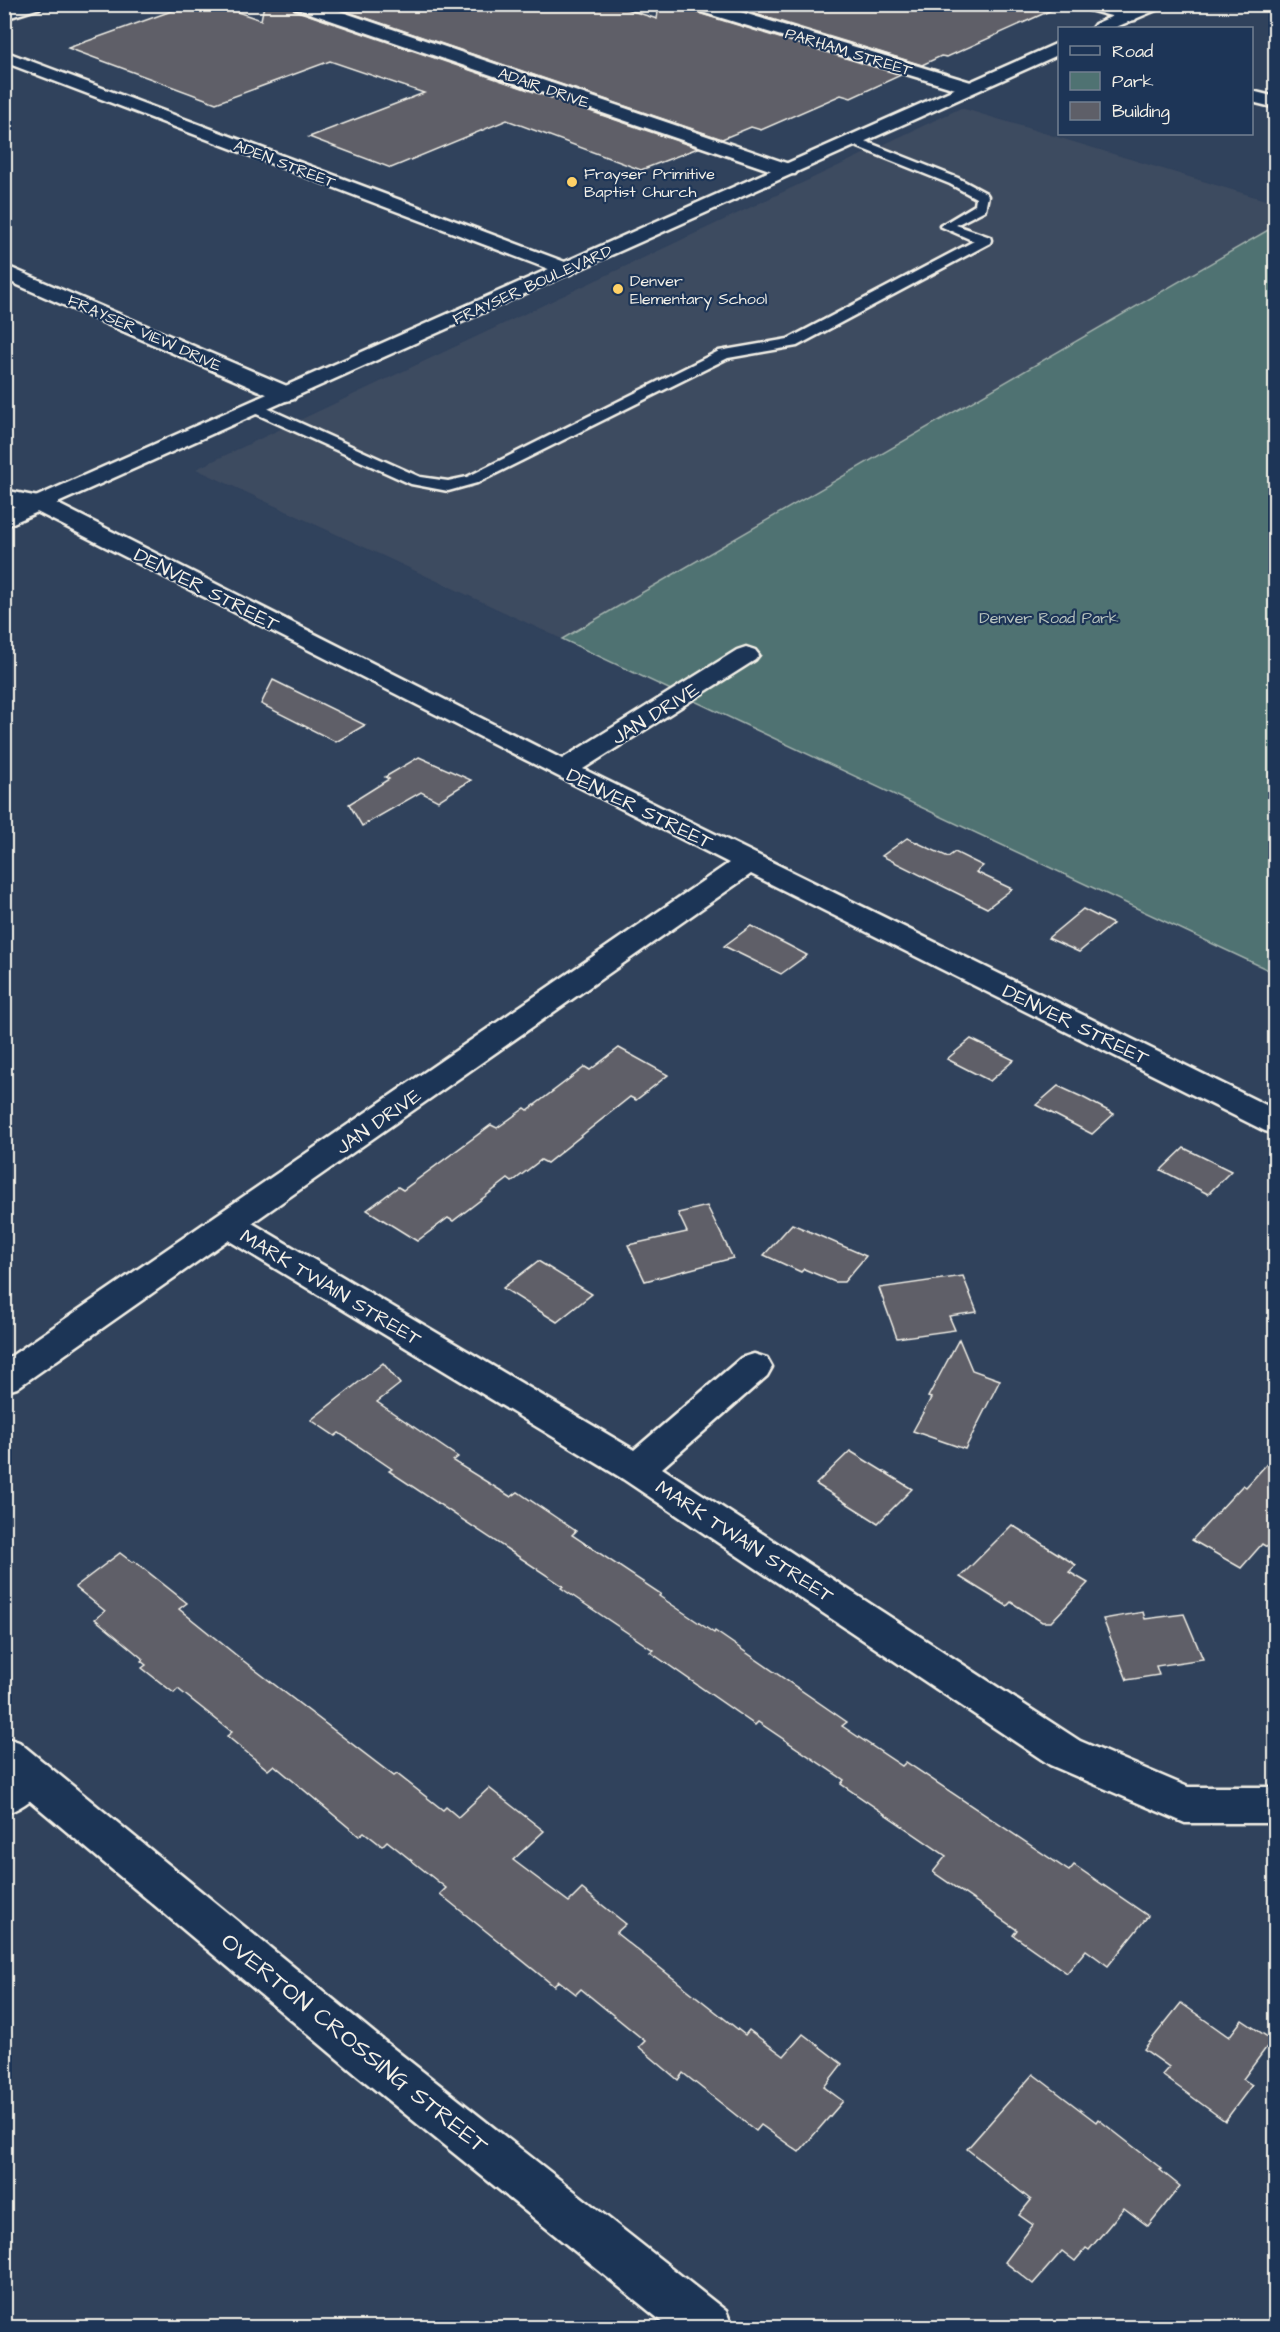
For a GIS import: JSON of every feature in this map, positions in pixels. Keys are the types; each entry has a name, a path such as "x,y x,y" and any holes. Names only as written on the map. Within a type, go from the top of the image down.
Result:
{"street":[{"path":"4,14 34,4"},
{"name":"ADAIR DRIVE","path":"301,4 788,170"},
{"name":"PARHAM STREET","path":"695,4 968,87"},
{"path":"1088,4 1129,16"},
{"path":"1103,27 1155,4"},
{"name":"FRAYSER BOULEVARD","path":"4,520 1058,47"},
{"name":"ADEN STREET","path":"4,56 566,269"},
{"path":"1253,97 1275,103"},
{"name":"FRAYSER VIEW DRIVE","path":"4,271 286,394"},
{"name":"DENVER STREET","path":"4,497 40,504 563,770 1275,1123"},
{"name":"JAN DRIVE","path":"563,770 746,655"},
{"name":"JAN DRIVE","path":"4,1379 750,862"},
{"name":"MARK TWAIN STREET","path":"229,1225 636,1469 1065,1753 1185,1805 1275,1805"},
{"path":"636,1469 754,1367"},
{"name":"OVERTON CROSSING STREET","path":"13,1775 709,2328"}],"lane":[{"path":"255,408 417,481 448,486 472,480 724,354 792,343 986,240 946,226 981,207 982,195 954,181 852,140"}],"shaded area":[{"path":"961,108 1275,203 1275,226 562,639 196,469"}],"green space":[{"name":"Denver Road Park","path":"1275,226 1275,973 562,639"}],"building":[{"path":"191,4 214,4 261,20 264,5 291,5 294,10 698,148 641,170 507,120 391,168 309,137 424,93 330,61 216,103 68,48"},
{"path":"611,4 657,19 659,4 685,4 688,10 901,75 851,98 841,95 761,130 751,127 722,139 328,5"},
{"path":"723,4 1065,4 947,57 941,56 922,65"},
{"path":"273,680 365,725 336,742 261,704"},
{"path":"419,757 471,780 438,801 421,792 362,826 349,804 389,779 385,777"},
{"path":"907,838 948,857 955,852 983,866 976,872 1012,889 987,908 882,856"},
{"path":"1083,909 1113,924 1079,952 1048,938"},
{"path":"751,926 807,955 781,974 724,946"},
{"path":"971,1039 1014,1060 990,1081 947,1059"},
{"path":"619,1048 668,1075 636,1100 630,1097 547,1163 541,1160 512,1182 508,1179 453,1221 448,1218 417,1241 367,1210 398,1187 403,1190 491,1125 497,1128 525,1108 528,1110 585,1067 590,1070"},
{"path":"1058,1086 1114,1114 1092,1134 1036,1105"},
{"path":"1184,1148 1231,1171 1208,1194 1161,1170"},
{"path":"707,1206 733,1258 645,1281 628,1245 687,1232 678,1213"},
{"path":"792,1224 866,1256 844,1282 835,1282 804,1269 801,1272 764,1255"},
{"path":"538,1261 592,1294 557,1322 503,1288"},
{"path":"963,1276 977,1312 949,1316 955,1330 897,1338 879,1288"},
{"path":"959,1339 972,1370 1000,1380 965,1449 913,1431"},
{"path":"383,1363 400,1384 377,1402 458,1457 453,1461 511,1497 518,1492 576,1531 572,1535 661,1594 659,1596 714,1633 715,1631 847,1722 842,1726 902,1766 906,1762 1069,1871 1074,1865 1148,1916 1108,1966 1086,1950 1067,1973 1013,1935 1017,1930 933,1872 946,1856 841,1784 844,1780 758,1722 755,1725 650,1652 653,1650 561,1588 563,1586 389,1471 392,1469 339,1433 335,1436 311,1420"},
{"path":"850,1451 912,1489 878,1523 816,1484"},
{"path":"1275,1455 1275,1552 1262,1544 1241,1568 1192,1540 1243,1485 1246,1487"},
{"path":"1012,1525 1076,1565 1069,1572 1088,1583 1051,1622 1042,1622 1011,1602 1007,1606 960,1577"},
{"path":"120,1553 132,1562 134,1561 187,1603 179,1609 241,1659 394,1776 397,1774 443,1810 446,1807 458,1817 489,1788 544,1831 513,1860 569,1902 582,1889 626,1924 616,1933 745,2035 749,2030 784,2056 803,2034 842,2064 824,2087 843,2101 799,2152 761,2125 756,2131 683,2073 678,2080 639,2047 645,2041 581,1989 576,1994 559,1981 554,1986 440,1894 446,1888 387,1841 382,1846 364,1832 359,1836 274,1765 268,1770 227,1736 232,1732 178,1689 174,1693 142,1668 146,1665 141,1661 143,1659 95,1619 105,1611 75,1587"},
{"path":"1143,1612 1145,1619 1184,1614 1203,1659 1156,1666 1159,1675 1127,1680 1103,1619"},
{"path":"1181,2003 1229,2037 1242,2020 1272,2040 1243,2079 1252,2085 1225,2121 1162,2075 1169,2067 1144,2049"},
{"path":"1033,2074 1096,2122 1098,2119 1180,2186 1148,2226 1124,2208 1089,2250 1086,2248 1075,2261 1062,2251 1033,2284 1005,2262 1033,2225 1019,2215 1031,2200 967,2149"}],"place":[{"name":"Frayser Primitive Baptist Church","path":"572,182"},
{"name":"Denver Elementary School","path":"618,289"}]}
